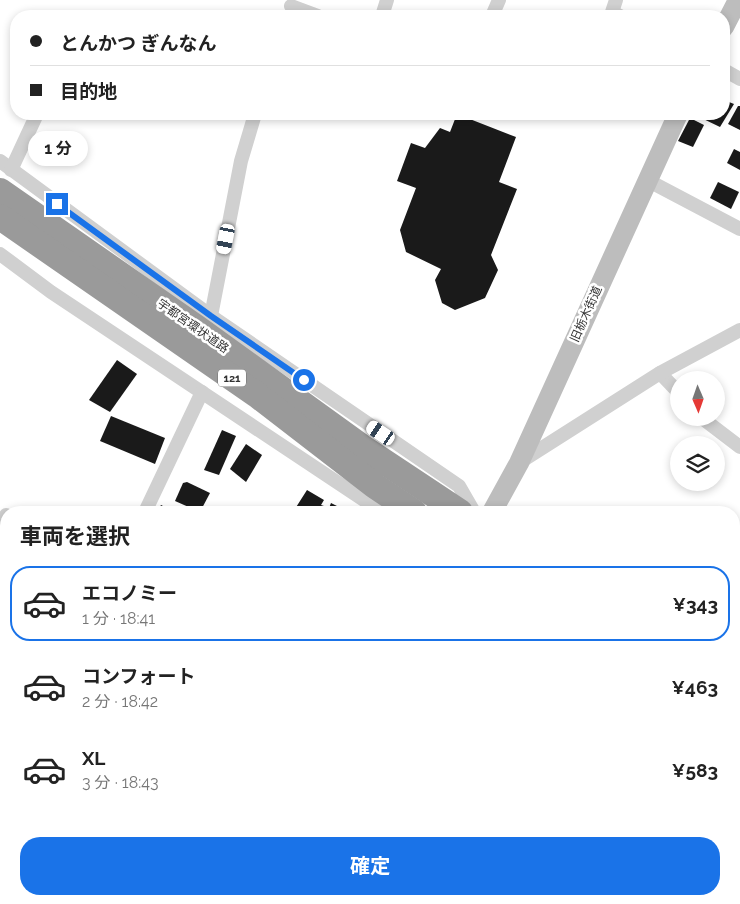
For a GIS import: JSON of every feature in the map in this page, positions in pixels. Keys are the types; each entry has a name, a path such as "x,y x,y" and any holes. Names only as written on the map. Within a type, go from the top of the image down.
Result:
{"highway":[{"name":"宇都宮環状道路","path":"4,174 52,240 375,486 405,506"},
{"name":"宇都宮環状道路","path":"0,216 52,240 197,328 362,447 451,506"}],"street":[{"path":"730,15 738,0"},
{"path":"34,120 4,174 459,486 471,506"},
{"path":"211,316 242,162 253,120"},
{"name":"旧栃木街道","path":"495,506 519,463 675,120"},
{"path":"647,180 740,228"},
{"path":"0,254 51,292 373,506"},
{"path":"519,463 660,373 740,330"},
{"path":"660,373 670,384"},
{"path":"148,506 202,392"},
{"path":"712,426 740,447"}],"building":[{"path":"730,102 734,104 730,111"},
{"path":"738,106 740,106 740,130 728,124"},
{"path":"455,120 472,120 516,137 499,182 517,189 491,255 498,270 485,298 455,310 442,303 435,280 441,269 406,252 400,230 416,188 397,181 411,143 425,148 440,128 450,132"},
{"path":"689,120 694,120 704,125 693,147 678,141"},
{"path":"705,120 724,120 720,127"},
{"path":"734,149 740,152 740,170 727,163"},
{"path":"718,182 739,192 731,209 710,198"},
{"path":"117,360 137,374 110,412 89,400"},
{"path":"111,416 165,438 155,464 100,441"},
{"path":"222,430 236,436 219,475 204,470"},
{"path":"246,444 262,455 246,482 230,469"},
{"path":"187,482 210,493 203,506 186,506 175,501 183,483"},
{"path":"307,490 324,500 321,505 324,506 297,506"}],"route":[{"path":"57,204 211,316 304,380"}]}
